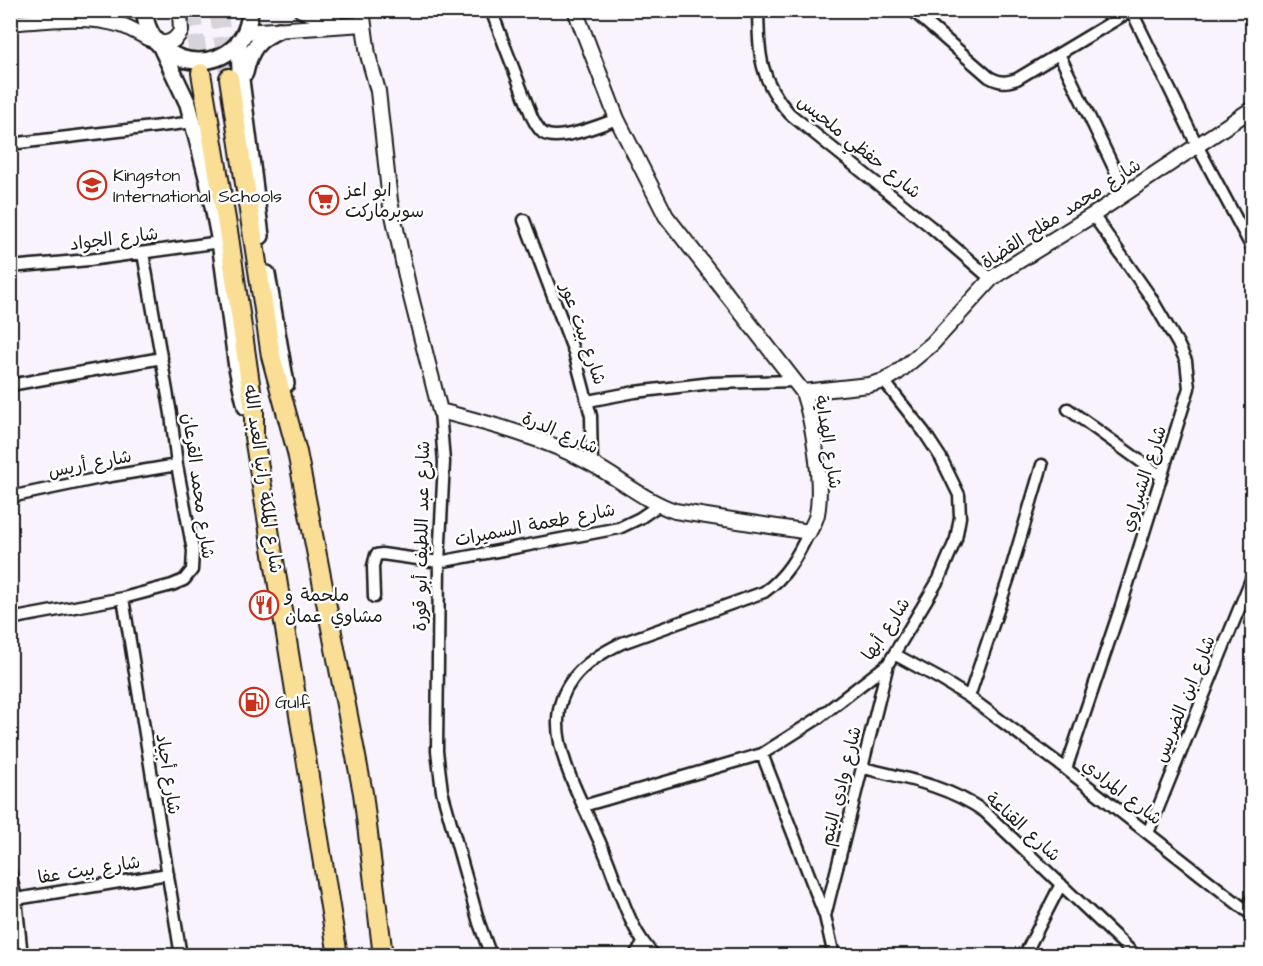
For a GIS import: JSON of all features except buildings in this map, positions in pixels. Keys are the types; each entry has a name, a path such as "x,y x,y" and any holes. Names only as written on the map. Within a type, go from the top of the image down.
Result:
{"main road":[{"path":"144,10 147,26 188,104 194,122 220,242 237,368 254,437"},
{"path":"236,82 242,36 250,10"},
{"path":"236,82 255,45 260,39 279,30"},
{"path":"158,44 175,57 199,62 218,57 232,49 242,36"},
{"name":"شارع الملكة رانيا العبد الله","path":"201,73 229,237 254,411 254,437 338,956"},
{"name":"شارع الملكة رانيا العبد الله","path":"236,82 271,356 297,452 363,793 383,956"}],"street":[{"path":"10,23 101,20 133,29 158,44 167,43 178,37 182,25 180,10"},
{"path":"301,10 341,24"},
{"path":"491,10 532,117 542,132 554,137 564,136 617,119"},
{"name":"شارع الهداية","path":"575,10 617,119 666,216 799,387 809,413 818,482 816,517 800,552 776,584 764,592 604,651 585,665 572,680 558,714 559,747 572,784 605,852 635,931 643,944 655,956"},
{"name":"شارع حفظي ملحيس","path":"758,10 761,61 771,90 779,102 790,114 992,279"},
{"path":"912,10 989,77 998,82 1008,83 1132,11 1197,145 1252,248"},
{"path":"242,36 341,24 362,17"},
{"name":"شارع عبد اللطيف أبو قورة","path":"362,17 368,55 378,91 390,201 408,285 440,411 444,462 439,562 437,751 439,769 448,813 479,923 491,956"},
{"path":"1059,54 1126,193"},
{"name":"شارع محمد مفلح القضاة","path":"799,387 869,385 897,374 915,360 992,279 1252,109"},
{"path":"10,144 194,122"},
{"name":"شارع الشبراوي","path":"1066,769 1188,395 1189,374 1186,361 1155,305 1093,215"},
{"name":"شارع بيت عور","path":"524,219 574,352 588,401 592,464"},
{"name":"شارع الجواد","path":"10,267 143,253 220,242"},
{"name":"شارع محمد القرعان","path":"10,619 123,598 180,582 192,570 193,551 143,253"},
{"path":"10,386 162,358"},
{"name":"شارع أبها","path":"583,806 762,754 818,719 876,675 891,659 943,570 956,539 960,518 959,495 946,467 924,432 884,381"},
{"path":"588,401 635,392 712,383 799,387"},
{"path":"1068,409 1161,476"},
{"name":"شارع الدرة","path":"440,411 563,449 659,505"},
{"name":"شارع أريس","path":"10,497 177,465"},
{"path":"969,697 1008,580 1042,465"},
{"path":"659,505 690,514 809,532"},
{"name":"شارع طعمة السميرات","path":"374,597 373,566 376,555 439,562 618,528 640,518 659,505"},
{"name":"شارع ابن الضريس","path":"1148,833 1252,577"},
{"name":"شارع أجياد","path":"123,598 181,956"},
{"name":"شارع المرادي","path":"891,659 940,678 969,697 1066,769 1249,913"},
{"name":"شارع وادي اليتم","path":"825,916 891,659"},
{"path":"762,754 825,916 834,956"},
{"name":"شارع القناعة","path":"863,768 930,785 971,802 985,812 1136,956"},
{"path":"10,872 16,899 22,956"},
{"name":"شارع بيت عفا","path":"16,899 168,874"},
{"path":"1024,956 1061,884"},
{"path":"1249,913 1252,899"},
{"path":"634,956 643,944"}],"tunnel":[{"path":"191,10 201,73"},
{"path":"218,10 229,78"}],"place":[{"name":"Kingston International Schools","path":"92,185"},
{"name":"ابو اعز سوبرماركت","path":"324,200"},
{"name":"ملحمة و مشاوي عمان","path":"264,605"},
{"name":"Gulf","path":"254,702"}]}
